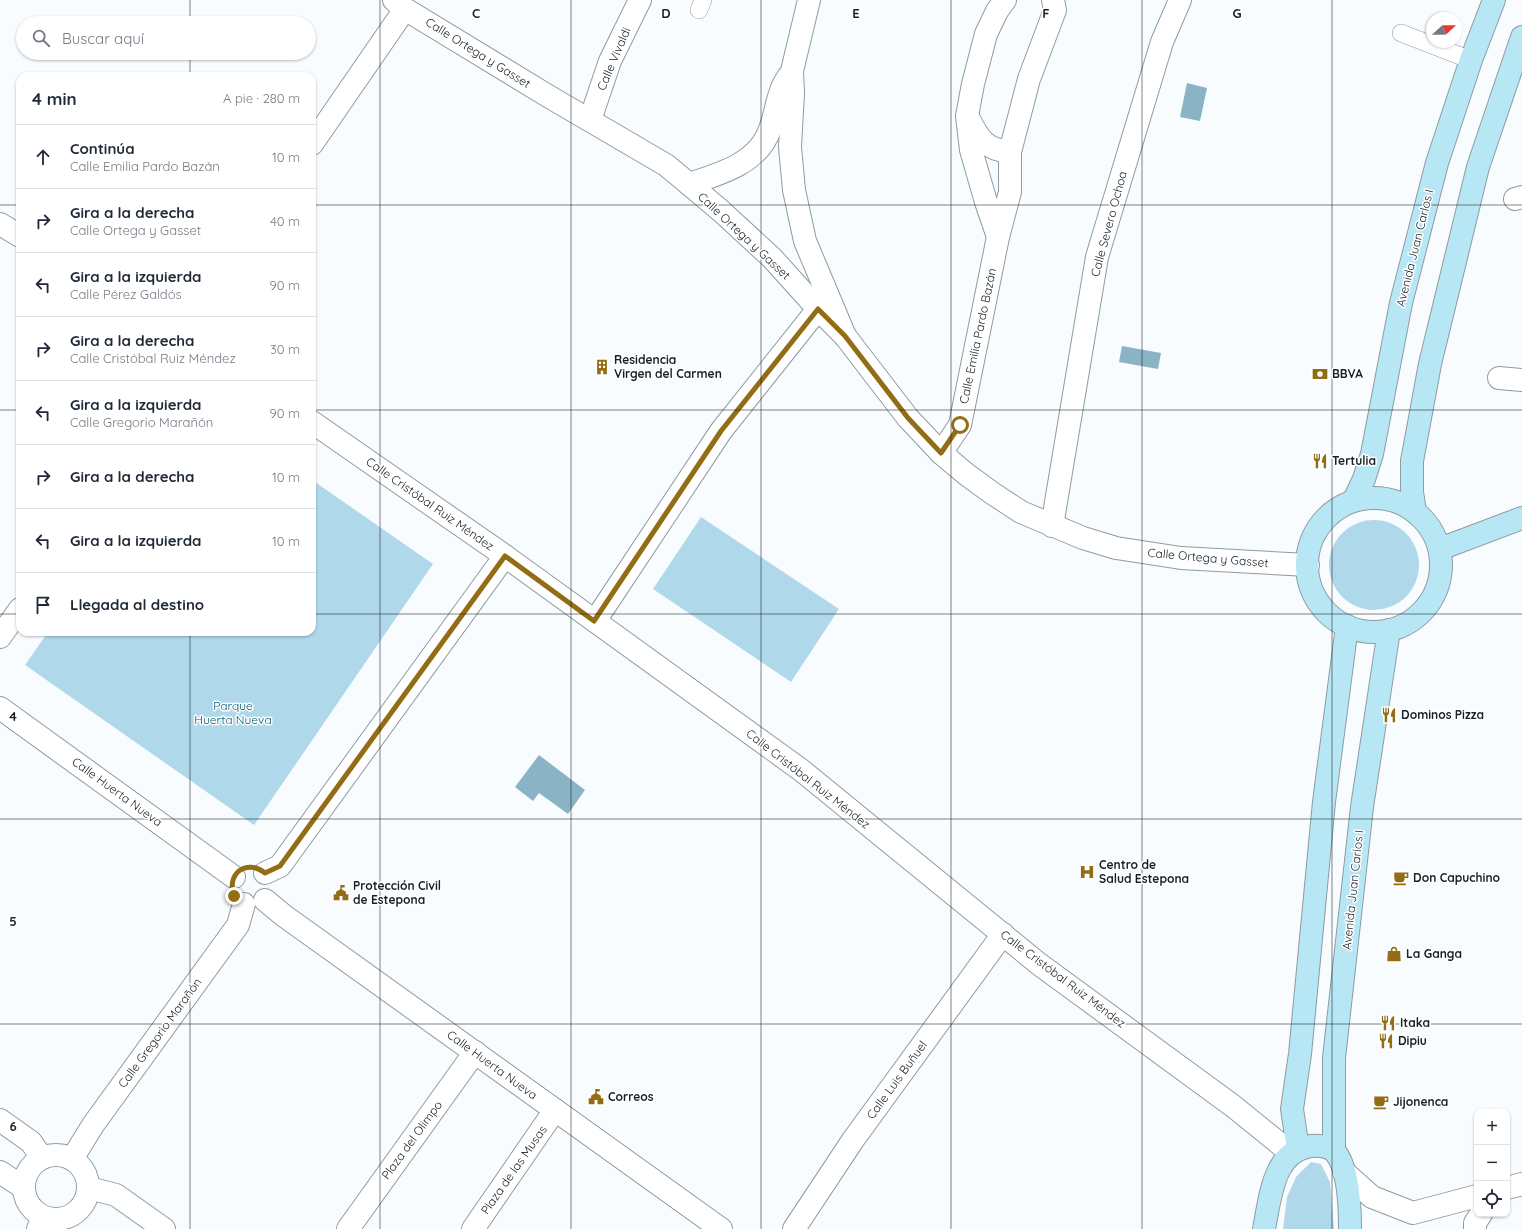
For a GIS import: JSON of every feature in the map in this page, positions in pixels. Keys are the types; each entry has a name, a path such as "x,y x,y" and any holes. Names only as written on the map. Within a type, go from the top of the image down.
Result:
{"main road":[{"name":"Avenida Juan Carlos I","path":"1354,500 1364,479 1372,454 1401,303 1437,163 1471,60 1494,0"},
{"path":"1416,512 1412,492 1412,461 1430,364 1478,167 1522,37"},
{"path":"1375,497 1396,501 1416,512 1431,528 1440,550 1441,571 1436,592 1424,609 1408,622 1389,630 1368,631 1347,626 1331,616 1318,602 1311,584 1308,565 1310,544 1320,525 1335,510 1354,500 1375,497"},
{"path":"1440,550 1522,518"},
{"path":"1294,1151 1292,1109 1300,1054 1324,802 1347,626"},
{"name":"Avenida Juan Carlos I","path":"1334,1151 1334,1058 1362,807 1389,630"},
{"path":"1264,1229 1271,1196 1279,1169 1294,1151 1316,1144 1334,1151 1340,1160 1344,1172 1350,1208 1350,1229"}],"street":[{"name":"Calle Vivaldi","path":"590,120 610,61 640,0"},
{"path":"689,184 730,170 764,144 770,132 781,90 792,71 810,0"},
{"path":"998,237 971,150 967,116 973,84 986,34 997,11 1005,0"},
{"name":"Calle Emilia Pardo Bazán","path":"941,453 960,425 998,237 1010,192 1010,152 1029,79 1055,10 1053,0"},
{"name":"Calle Severo Ochoa","path":"1052,526 1097,257 1162,42 1180,0"},
{"name":"Calle Ortega y Gasset","path":"400,4 548,96 666,165 721,211 772,258 818,309 845,336 908,418 941,453 966,474 1021,512 1083,538 1116,548 1181,558 1308,565"},
{"path":"316,138 400,4"},
{"path":"792,71 793,93 790,146 794,190 805,241 845,336"},
{"path":"967,116 978,137 987,146 1010,152"},
{"path":"0,224 16,234"},
{"path":"594,621 721,431 818,309"},
{"path":"1499,378 1522,380"},
{"name":"Calle Cristóbal Ruiz Méndez","path":"316,425 505,556 800,770 1039,964 1294,1151"},
{"path":"265,873 280,866 505,556"},
{"path":"0,637 16,615"},
{"name":"Calle Huerta Nueva","path":"0,708 234,877"},
{"path":"248,867 260,869 265,873 268,878 270,889 265,900 255,905 244,904 234,896 232,890 234,877 237,872 248,867"},
{"name":"Calle Huerta Nueva","path":"265,900 283,915 721,1229"},
{"name":"Calle Gregorio Marañón","path":"72,1159 93,1125 238,925 244,904"},
{"name":"Calle Luis Buñuel","path":"794,1229 853,1140 1003,934"},
{"name":"Plaza del Olimpo","path":"348,1229 475,1052"},
{"name":"Plaza de las Musas","path":"473,1229 555,1110"},
{"path":"0,1120 31,1142 42,1158"},
{"path":"52,1155 62,1155 72,1159 79,1164 84,1171 89,1188 87,1199 81,1208 72,1215 54,1223 35,1212 29,1205 24,1188 25,1178 34,1163 42,1158 52,1155"},
{"path":"0,1172 24,1188"},
{"path":"1344,1172 1372,1197 1413,1213 1474,1197"},
{"path":"1510,1187 1522,1184"},
{"path":"89,1188 116,1195 164,1229"},
{"path":"1475,1229 1475,1223 1479,1217"}],"lane":[{"path":"1401,33 1471,60"}],"green space":[{"name":"Parque Huerta Nueva","path":"316,483 433,564 254,825 25,665 45,636 316,636"},
{"path":"701,517 839,609 791,682 653,589"},
{"path":"1374,520 1391,523 1406,533 1416,548 1419,565 1416,582 1406,597 1391,607 1374,610 1357,607 1342,597 1332,582 1329,565 1332,548 1342,533 1357,523"},
{"path":"1311,1162 1321,1164 1330,1182 1334,1229 1283,1229 1287,1197 1296,1177"}],"shaded area":[{"path":"1187,83 1207,88 1200,121 1180,117"},
{"path":"1122,346 1161,353 1158,369 1119,362"},
{"path":"539,755 585,790 568,814 539,793 533,801 515,787"}],"place":[{"name":"Residencia Virgen del Carmen","path":"602,367"},
{"name":"BBVA","path":"1320,374"},
{"name":"Tertulia","path":"1320,461"},
{"name":"Dominos Pizza","path":"1389,715"},
{"name":"Centro de Salud Estepona","path":"1087,872"},
{"name":"Don Capuchino","path":"1401,878"},
{"name":"Protección Civil de Estepona","path":"341,893"},
{"name":"La Ganga","path":"1394,954"},
{"name":"Itaka","path":"1388,1023"},
{"name":"Dipiu","path":"1386,1041"},
{"name":"Correos","path":"596,1097"},
{"name":"Jijonenca","path":"1381,1102"}],"route":[{"path":"234,896 232,883 237,872 243,868 255,867 265,873 280,866 505,556 594,621 721,431 818,309 845,336 908,418 941,453 960,425"}]}
